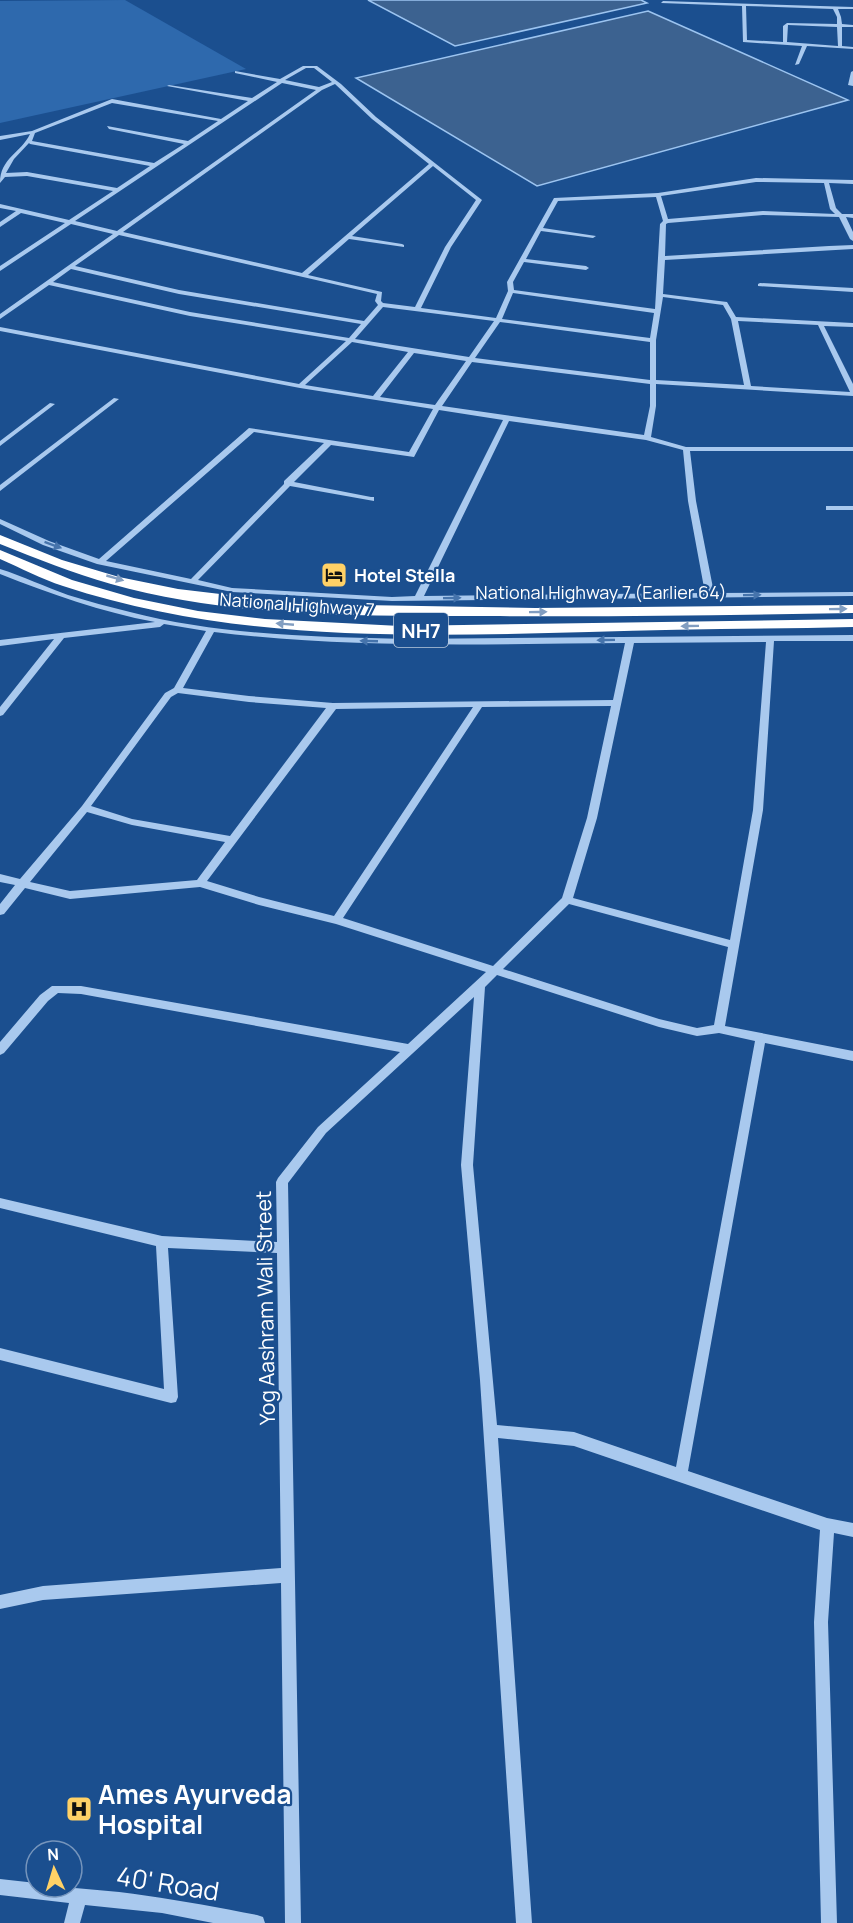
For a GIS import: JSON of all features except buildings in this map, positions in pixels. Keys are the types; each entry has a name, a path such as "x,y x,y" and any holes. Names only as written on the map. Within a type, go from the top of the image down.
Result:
{"highway":[{"name":"National Highway 7 (Earlier 64)","path":"0,539 55,561 125,581 211,599 278,608 347,612 530,613 853,609"},
{"name":"National Highway 7","path":"0,554 66,583 136,602 228,620 328,629 518,630 853,623"}],"street":[{"path":"663,2 853,8"},
{"path":"744,5 745,41 853,48"},
{"path":"835,8 840,46"},
{"path":"785,42 784,26 787,24 853,26"},
{"path":"797,64 804,45"},
{"path":"0,269 281,81 305,67 315,67 339,85 374,118 480,200 448,247 417,309"},
{"path":"237,72 320,89"},
{"path":"853,72 850,85 853,85"},
{"path":"0,317 320,89 334,83"},
{"path":"169,86 253,100"},
{"path":"0,138 33,132 112,101 221,120"},
{"path":"109,127 189,143"},
{"path":"1,178 19,150 30,142 33,132"},
{"path":"30,142 154,165"},
{"path":"304,274 432,164"},
{"path":"1,178 27,174 120,190"},
{"path":"100,562 252,430 411,455 437,408 498,320 512,291 510,282 556,199 657,195 756,180 853,182"},
{"path":"826,181 833,209 844,219 853,238"},
{"path":"657,195 666,221"},
{"path":"0,206 375,290 380,293 378,301 381,305"},
{"path":"0,225 20,211"},
{"path":"666,221 763,213 853,216"},
{"path":"647,438 653,406 653,339 660,295 663,224 666,221"},
{"path":"539,229 593,236"},
{"path":"348,237 402,246"},
{"path":"662,258 853,247"},
{"path":"521,260 586,268"},
{"path":"69,267 179,292 365,323"},
{"path":"48,283 190,314 473,359 652,382 853,393 820,324"},
{"path":"760,285 853,290"},
{"path":"512,291 657,311"},
{"path":"660,295 725,303 734,319 748,386"},
{"path":"381,305 653,339"},
{"path":"300,386 351,340 381,305"},
{"path":"734,319 853,324"},
{"path":"0,329 300,386 507,419 647,438 686,448 853,449"},
{"path":"375,398 413,350"},
{"path":"0,489 116,399"},
{"path":"0,444 52,404"},
{"path":"418,599 507,419"},
{"path":"192,582 329,442"},
{"path":"686,448 692,501 710,596"},
{"path":"287,483 371,499"},
{"path":"829,508 853,508"},
{"path":"0,521 46,543 100,562 232,590 308,596 418,599 853,594"},
{"path":"0,571 110,611 211,630 296,638 438,643 853,638"},
{"path":"0,643 123,630 167,622"},
{"path":"0,911 85,808 168,695 177,690 211,630"},
{"path":"0,713 62,635"},
{"path":"719,1029 758,810 770,639"},
{"name":"Yog Aashram Wali Street","path":"293,1923 282,1182 322,1130 480,986 494,969 567,900 592,818 630,640"},
{"path":"177,690 333,706 617,703"},
{"path":"336,920 480,704"},
{"path":"200,883 333,706"},
{"path":"85,808 132,822 232,840"},
{"path":"0,878 70,895 200,883 259,901 336,920 659,1023 697,1032 719,1029 853,1056"},
{"path":"567,900 735,945"},
{"path":"480,986 467,1165 491,1431 524,1923"},
{"path":"0,1050 44,998 56,988 81,990 410,1049"},
{"path":"681,1474 761,1037"},
{"path":"0,1203 162,1242 283,1248"},
{"path":"0,1354 171,1397 162,1242"},
{"path":"491,1431 574,1439 827,1525 853,1530"},
{"path":"827,1525 821,1622 829,1923"},
{"path":"0,1602 43,1593 288,1575"},
{"name":"40' Road","path":"0,1887 24,1890"},
{"name":"40' Road","path":"84,1896 162,1905 257,1923"},
{"path":"72,1923 79,1899"}],"shaded area":[{"path":"125,0 246,69 0,123 0,1"},
{"path":"368,0 641,0 647,3 455,46"},
{"path":"648,11 848,100 537,186 356,78"}],"place":[{"name":"Hotel Stella","path":"334,575"},
{"name":"Ames Ayurveda Hospital","path":"79,1809"}]}
